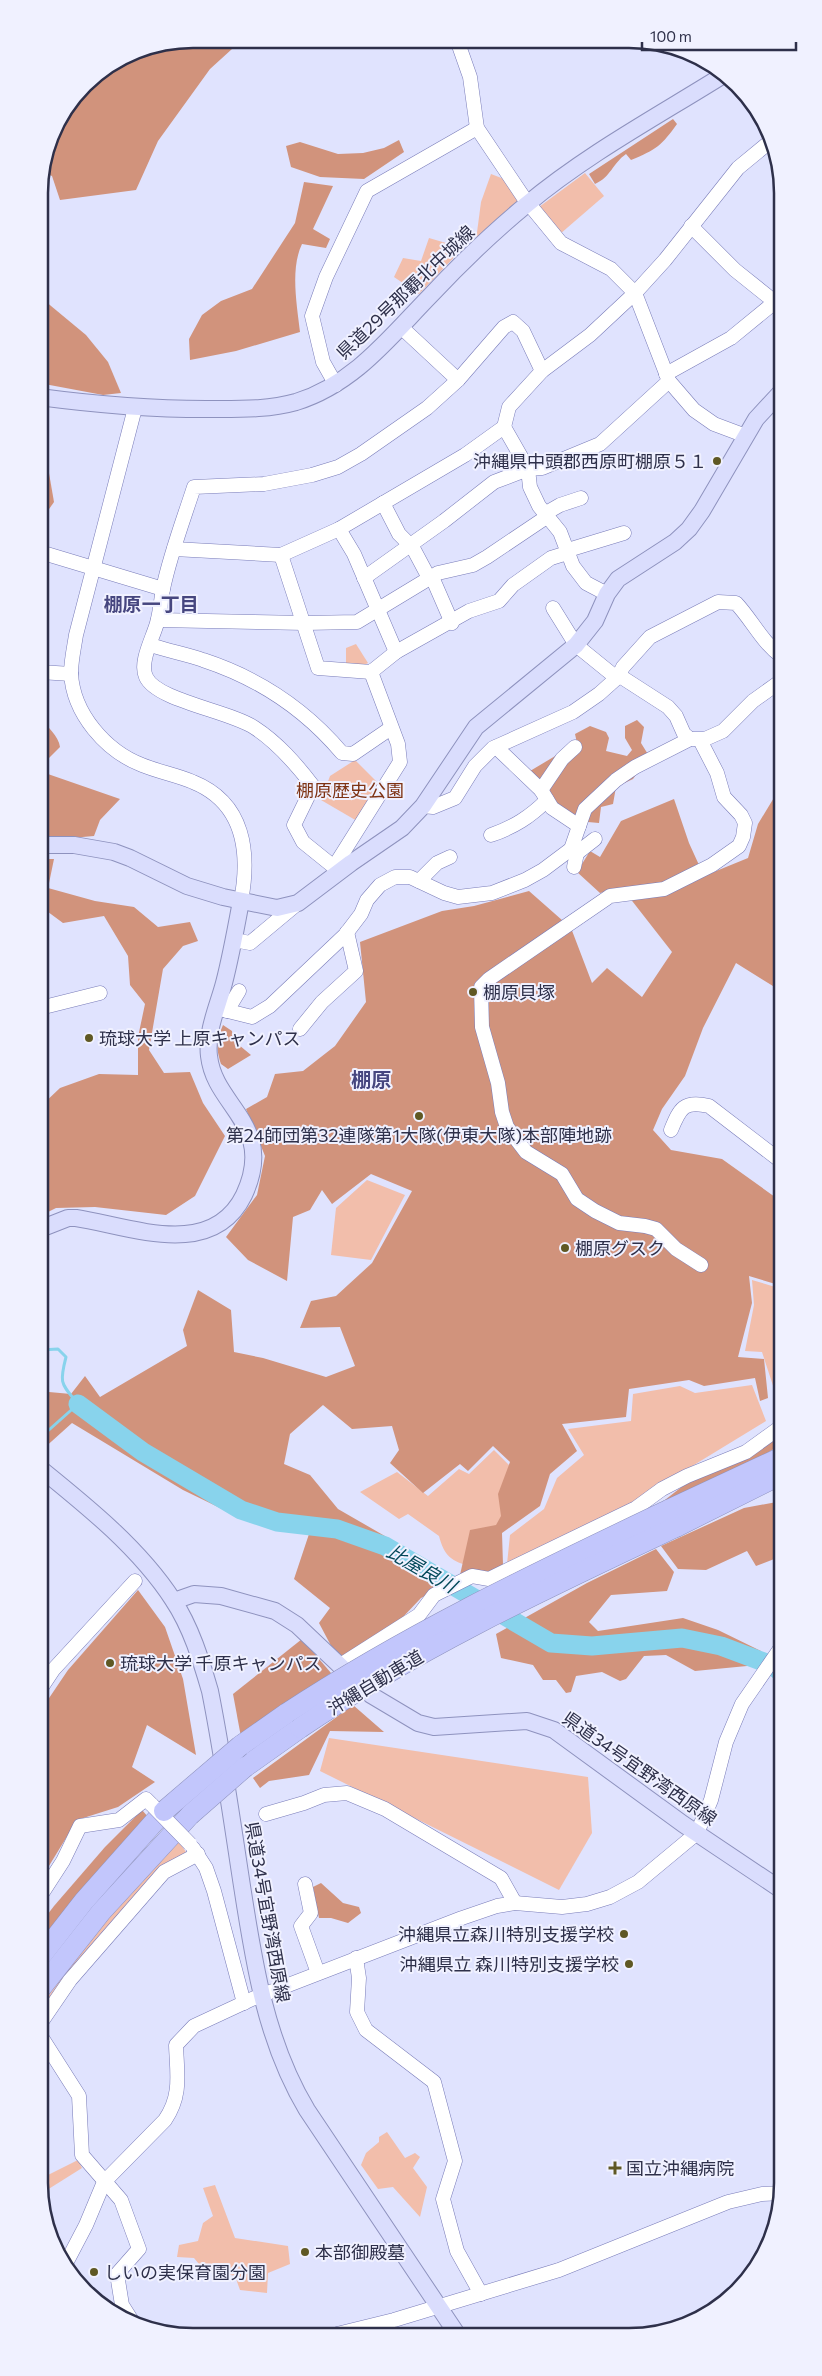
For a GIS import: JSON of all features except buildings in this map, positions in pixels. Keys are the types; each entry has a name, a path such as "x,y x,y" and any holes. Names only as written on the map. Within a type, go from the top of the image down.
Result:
{"highway":[{"name":"沖縄自動車道","path":"47,1948 158,1808 287,1713 355,1670 440,1621 774,1473"},
{"name":"沖縄自動車道","path":"47,1981 100,1912 190,1815 246,1767 300,1728 379,1677 672,1519"}],"main road":[{"name":"県道29号那覇北中城線","path":"48,398 136,408 261,408 296,402 336,385 371,358 449,276 528,203 574,168 718,78"},
{"path":"48,845 74,845 114,852 187,886 242,901 277,908 298,903 336,870 402,828 422,806 476,727 576,645 595,622 607,594 618,579 676,542 689,529 702,511 756,418 774,398"},
{"path":"47,1226 68,1218 76,1218 182,1236 213,1226 237,1206 250,1181 254,1155 246,1128 214,1078 209,1044 222,1009 242,901"},
{"name":"県道34号宜野湾西原線","path":"47,1476 132,1551 174,1601 194,1642 210,1691 254,1965 276,2043 298,2096 453,2328"},
{"name":"県道34号宜野湾西原線","path":"174,1601 186,1595 204,1594 237,1599 270,1609 297,1626 371,1695 409,1719 425,1726 527,1721 554,1730 697,1833 774,1886"}],"street":[{"path":"460,48 470,77 477,128 528,203 561,243 612,269 635,293 653,334 668,378 694,410 714,424 746,436"},
{"path":"336,385 323,362 312,316 326,277 367,191 477,128"},
{"path":"174,549 281,555 339,529 465,455 504,427 509,407 542,371 590,335 635,293 665,260 738,168 766,145"},
{"path":"691,226 735,270 774,301"},
{"path":"364,578 494,482 528,469 542,468 600,444 668,378 731,338 774,307"},
{"path":"371,672 398,744 400,762 336,870 303,842 294,825 313,786 292,758 254,727 230,716 161,693 150,684 145,676 144,665 158,620 163,589 194,487 264,484 312,475 338,467 361,454 427,408 458,380 504,327 513,322 524,331 542,371"},
{"path":"401,327 458,380"},
{"path":"136,408 76,635 71,674 80,707 89,724 102,739 120,754 141,765 194,782 212,792 224,804 239,828 245,848 245,875 242,901"},
{"path":"504,427 528,469 530,487 539,506 560,532 573,566 586,583 607,594"},
{"path":"158,620 305,624 357,622 431,577 480,561 560,505 581,498"},
{"path":"383,503 399,534 410,545 431,577 452,623"},
{"path":"339,529 354,554 396,652"},
{"path":"281,555 318,668 371,672 396,652 452,623 470,611 499,601 512,585 551,558 564,554 568,550 624,533"},
{"path":"48,554 163,589"},
{"path":"422,806 433,807 455,798 475,766 496,747 573,712 599,694 618,676 623,667 650,637 718,602 736,602 751,619 767,646 774,651"},
{"path":"553,608 576,645 618,676 668,707 676,716 684,734 695,739 717,773 724,796 741,815 745,823 744,837 739,846 712,865 664,889 610,896 489,979 481,987 482,1027 498,1083 502,1112 508,1126 526,1152 562,1174 577,1200 619,1223 645,1226 656,1230 676,1249 701,1265"},
{"path":"151,645 203,660 251,679 291,703 324,732 342,754 353,754 391,728"},
{"path":"48,673 71,674"},
{"path":"574,856 579,826 586,809 616,780 635,767 695,739 723,731 753,700 774,685"},
{"path":"496,747 544,795 552,808 579,826"},
{"path":"491,836 511,828 530,817 544,795 562,759 575,747"},
{"path":"222,1009 252,1017 270,1006 348,932 361,914 367,900 380,886 395,877 410,876 444,893 458,897 483,894 525,880 574,856 595,839"},
{"path":"419,881 437,864 450,857"},
{"path":"234,940 250,942 298,903"},
{"path":"300,1029 322,1002 356,972 348,932"},
{"path":"222,1009 240,991"},
{"path":"48,1006 100,993"},
{"path":"671,1130 677,1115 684,1106 694,1103 708,1106 774,1156"},
{"path":"338,1666 419,1615 434,1595 472,1576 489,1579 627,1512 662,1489 687,1476 746,1452 774,1432"},
{"path":"47,1679 135,1581"},
{"path":"68,2258 104,2182 165,2120 173,2108 178,2091 176,2044 194,2026 261,1995 497,1906 515,1903 562,1906 587,1904 610,1897 638,1882 697,1833 711,1800 726,1742 742,1704 774,1657"},
{"path":"266,1814 304,1803 324,1794 347,1793 385,1809 501,1878 515,1903"},
{"path":"47,1886 63,1862 80,1826 119,1820 146,1799 158,1808 194,1849 206,1868 244,2003"},
{"path":"47,2014 70,1980 164,1872 194,1849"},
{"path":"306,1884 311,1913 301,1926 318,1973"},
{"path":"356,1958 359,1978 357,2012 360,2022 366,2030 434,2082 455,2161 443,2199 445,2209 457,2251 481,2294"},
{"path":"47,2046 79,2096 82,2155 121,2200 139,2249 116,2274 122,2305 127,2313"},
{"path":"361,2328 394,2320 558,2270 728,2202 774,2193"}],"green space":[{"path":"585,173 604,196 560,234 539,207"},
{"path":"491,174 504,179 519,201 476,240 481,202"},
{"path":"429,238 463,248 419,294 394,277 403,258 421,261"},
{"path":"356,644 368,663 364,665 346,663 346,648"},
{"name":"棚原歴史公園","path":"355,760 380,785 357,821 321,800 330,776"},
{"path":"367,1180 405,1195 371,1260 331,1255 336,1208"},
{"path":"752,1280 774,1287 774,1389 762,1352 745,1351 754,1305"},
{"path":"752,1385 766,1421 630,1504 507,1564 510,1535 544,1509 557,1478 584,1455 568,1429 631,1421 633,1394 680,1386 695,1393"},
{"path":"494,1450 514,1470 504,1522 471,1566 450,1557 443,1549 439,1536 408,1514 399,1519 360,1492 397,1472 428,1496 459,1469 469,1474"},
{"path":"329,1738 588,1777 592,1833 559,1890 320,1771"},
{"path":"179,1842 186,1852 132,1898 88,1950 47,2010 47,1998 105,1919"},
{"path":"387,2132 405,2158 415,2153 420,2157 413,2168 427,2187 420,2217 393,2187 378,2189 361,2165 366,2153 379,2142 379,2137"},
{"path":"78,2160 82,2168 48,2190 47,2175"},
{"path":"215,2185 235,2238 288,2246 290,2264 268,2273 267,2293 240,2290 235,2276 203,2269 194,2258 177,2257 179,2245 198,2241 203,2223 213,2216 203,2188"}],"shaded area":[{"path":"233,48 210,69 158,141 136,190 60,200 52,176 49,175 52,155 62,129 78,104 104,78 129,62 165,50"},
{"path":"673,119 677,124 658,146 631,160 626,154 605,178 595,184 589,174"},
{"path":"399,140 404,152 364,179 320,177 291,167 286,146 300,142 338,154 363,153 384,148"},
{"path":"304,182 333,186 313,229 330,239 326,248 302,244 298,254 295,287 300,332 236,351 190,360 189,339 202,315 221,301 252,289 295,223"},
{"path":"48,303 86,335 108,362 121,393 103,395 48,385"},
{"path":"48,467 54,502 48,511"},
{"path":"637,720 644,727 641,743 649,756 633,779 616,787 613,804 601,807 599,823 577,821 525,774 577,743 575,734 590,726 606,732 609,738 606,751 627,756 632,750 625,738 625,726"},
{"path":"48,726 55,735 60,747 48,759"},
{"path":"48,774 120,799 100,820 94,836 71,838 48,836"},
{"path":"774,798 774,987 736,963 703,1028 685,1076 662,1109 653,1130 671,1150 722,1159 774,1196 774,1284 749,1276 752,1303 738,1357 764,1359 768,1398 760,1401 755,1378 704,1386 689,1380 629,1389 626,1417 562,1424 577,1451 550,1474 540,1506 502,1533 503,1565 488,1572 472,1569 460,1575 470,1530 496,1525 501,1516 498,1494 510,1462 493,1446 468,1471 460,1464 423,1493 390,1463 399,1450 392,1426 352,1429 323,1405 290,1434 284,1464 310,1475 338,1509 397,1543 390,1555 442,1587 421,1598 402,1618 338,1659 319,1623 330,1608 294,1579 309,1534 249,1522 183,1490 72,1423 47,1445 49,1392 71,1394 85,1376 100,1397 187,1346 183,1330 198,1290 231,1310 234,1352 263,1358 326,1377 355,1366 340,1327 300,1328 311,1301 336,1296 372,1263 412,1191 371,1174 332,1204 322,1190 310,1210 293,1217 287,1281 248,1260 226,1237 257,1195 265,1156 246,1109 267,1097 275,1074 303,1071 335,1046 366,1002 360,942 442,911 474,906 529,891 571,928 592,983 607,968 642,997 672,952 622,888 600,893 577,872 590,851 600,857 621,821 674,799 689,843 704,876 748,858 758,824"},
{"path":"48,859 54,859 48,888 95,901 134,907 158,927 190,922 198,941 183,946 163,969 149,1050 164,1073 190,1072 203,1103 225,1136 195,1196 166,1215 95,1207 56,1208 47,1212 48,1100 60,1088 99,1074 138,1075 138,1037 145,1004 130,985 128,956 104,916 63,923 48,912"},
{"path":"223,1025 232,1031 233,1040 251,1055 228,1069 221,1064 218,1049 218,1040"},
{"path":"774,1436 774,1449 735,1472 652,1510 688,1482"},
{"path":"774,1502 774,1559 756,1566 747,1551 706,1570 678,1569 661,1546 744,1508"},
{"path":"656,1549 674,1572 667,1591 611,1595 589,1622 598,1631 683,1618 718,1630 761,1651 747,1666 695,1671 666,1655 644,1656 626,1679 620,1681 602,1672 576,1676 571,1692 566,1693 556,1680 543,1680 533,1665 501,1658 496,1634 587,1583"},
{"name":"琉球大学 千原キャンパス","path":"138,1590 165,1627 183,1679 196,1755 147,1725 132,1767 155,1782 118,1807 77,1820 47,1869 47,1701 68,1670"},
{"path":"302,1639 331,1673 241,1737 233,1694"},
{"path":"353,1705 384,1732 330,1731 309,1775 269,1781 260,1788 253,1778"},
{"path":"142,1810 149,1818 47,1935 47,1915 105,1847"},
{"path":"321,1883 343,1903 359,1907 361,1913 348,1923 331,1918 319,1918 313,1887"}],"waterway":[{"path":"47,1350 58,1349 66,1357 62,1378 63,1383 78,1404 47,1431"},
{"name":"比屋良川","path":"78,1404 143,1452 241,1510 277,1522 337,1529 385,1546 551,1643 592,1646 682,1638 721,1646 774,1667"}],"place":[{"name":"沖縄県中頭郡西原町棚原５１","path":"717,461"},
{"name":"棚原貝塚","path":"473,992"},
{"name":"琉球大学 上原キャンパス","path":"89,1038"},
{"name":"第24師団第32連隊第1大隊(伊東大隊)本部陣地跡","path":"419,1116"},
{"name":"棚原グスク","path":"565,1248"},
{"name":"琉球大学 千原キャンパス","path":"110,1663"},
{"name":"沖縄県立森川特別支援学校","path":"624,1934"},
{"name":"沖縄県立 森川特別支援学校","path":"629,1964"},
{"name":"国立沖縄病院","path":"615,2168"},
{"name":"本部御殿墓","path":"305,2252"},
{"name":"しいの実保育園分園","path":"94,2272"}],"district":[{"name":"棚原一丁目","path":"151,603"},
{"name":"棚原","path":"371,1079"}]}
